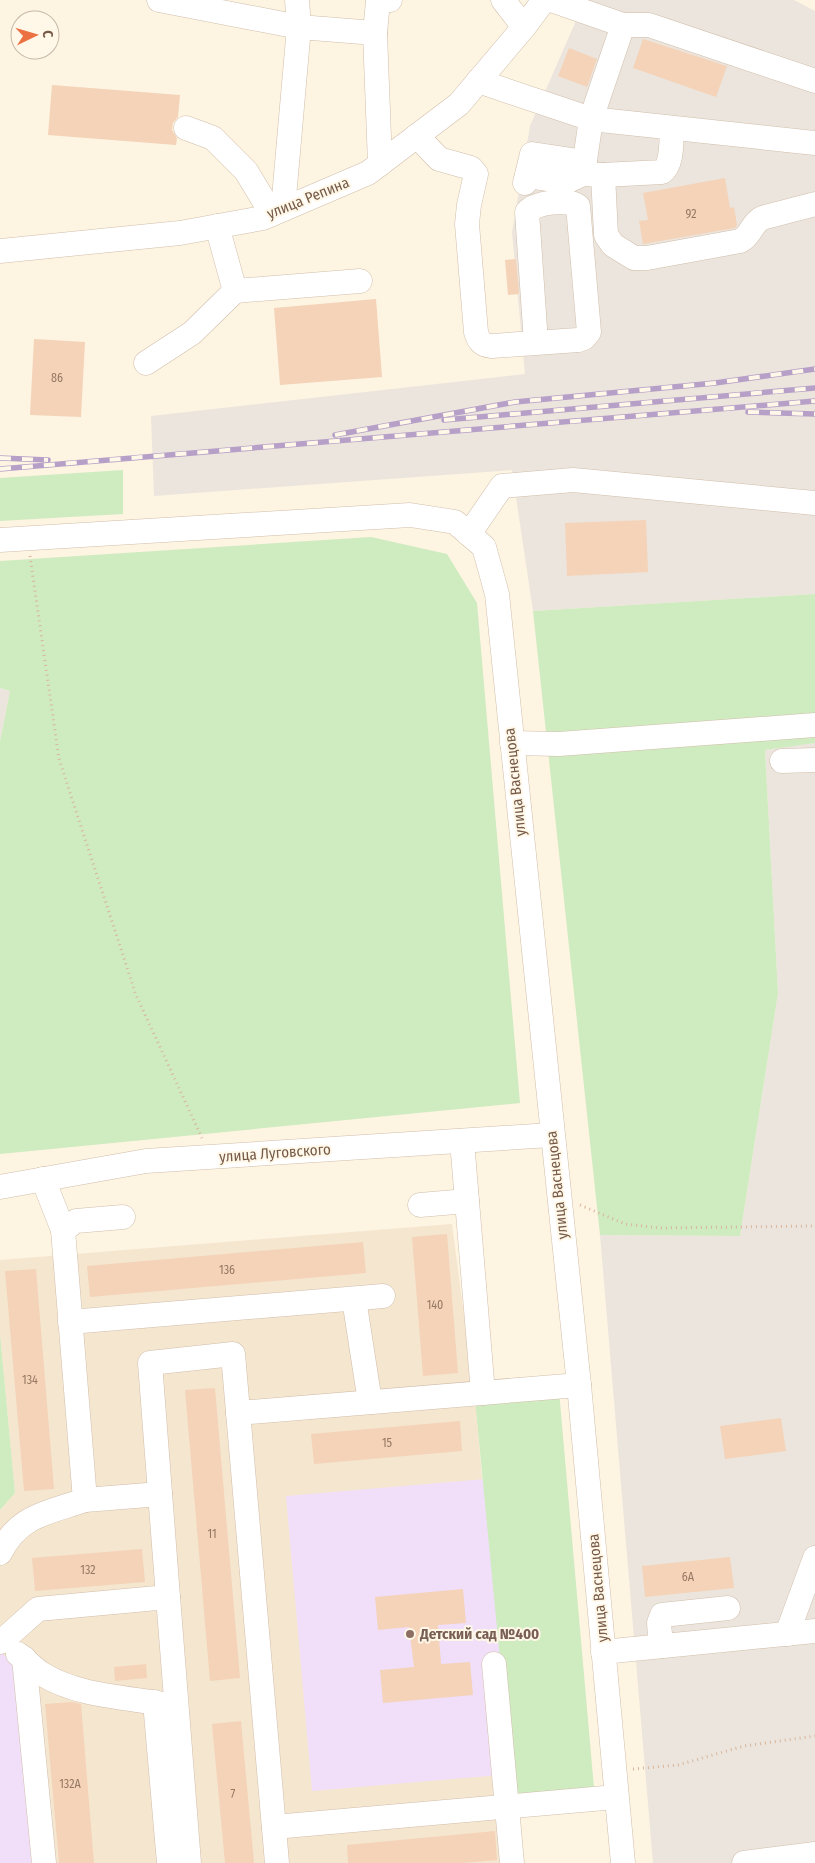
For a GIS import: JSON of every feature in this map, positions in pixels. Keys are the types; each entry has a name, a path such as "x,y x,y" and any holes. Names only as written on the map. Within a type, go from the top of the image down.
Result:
{"street":[{"path":"277,211 299,27 297,0"},
{"path":"380,164 375,33 382,0"},
{"path":"503,0 524,27"},
{"name":"улица Репина","path":"0,252 180,233 263,218 368,174 459,104 524,27 544,0"},
{"path":"551,0 623,25 649,25 815,81"},
{"path":"165,1 229,7 299,27 375,33"},
{"path":"623,25 591,119 590,170 606,234 613,245 639,259 740,241 746,238 755,222 762,218 815,204"},
{"path":"478,81 591,119 815,143"},
{"path":"186,128 213,138 246,171 277,211"},
{"path":"530,163 566,182 590,170 662,172 669,163 672,128"},
{"path":"417,136 439,159 471,168 476,174 469,204 468,224 476,332 479,341 484,346 492,346 536,343 578,340 584,338 589,332 578,206 574,203 536,206 526,212 536,343"},
{"path":"217,226 235,291"},
{"path":"146,363 192,333 235,291 360,281"},
{"path":"0,540 410,515 462,528 502,486 573,480 815,503"},
{"name":"улица Васнецова","path":"462,528 484,547 496,594 579,1385 623,1863"},
{"path":"512,743 559,744 815,725"},
{"path":"782,761 815,760"},
{"name":"улица Луговского","path":"0,1187 146,1161 552,1135"},
{"path":"462,1141 483,1393"},
{"path":"43,1179 63,1230 85,1500"},
{"path":"420,1205 467,1201"},
{"path":"63,1230 76,1221 123,1218"},
{"path":"70,1322 383,1296"},
{"path":"354,1299 370,1402"},
{"path":"169,1863 165,1704 168,1597 150,1363 233,1354 277,1863"},
{"path":"238,1413 579,1385"},
{"path":"0,1553 8,1536 26,1520 85,1500 160,1494"},
{"path":"787,1634 815,1558"},
{"path":"165,1704 100,1695 72,1687 42,1674 24,1658 1,1642 38,1609 168,1597"},
{"path":"661,1646 659,1623 662,1616 728,1608"},
{"path":"604,1652 815,1631"},
{"path":"24,1658 44,1863"},
{"path":"494,1664 512,1863"},
{"path":"165,1704 189,1863"},
{"path":"274,1827 616,1797"},
{"path":"744,1863 815,1854"}],"path":[{"path":"28,538 59,759 136,995 211,1157"},
{"path":"558,1196 625,1224 660,1228 815,1226"},
{"path":"624,1769 678,1765 744,1746 815,1736"}],"shaded area":[{"path":"585,0 794,0 815,11 815,594 533,611 512,470 154,496 151,416 525,374 512,232 530,126"},
{"path":"0,688 10,691 0,741"},
{"path":"815,743 815,1863 653,1863 600,1235 740,1236 778,993 765,749"},
{"path":"452,1224 475,1400 517,1863 0,1863 0,1510 15,1493 0,1334 0,1260"},
{"name":"Детский сад №400","path":"509,1477 535,1772 312,1791 286,1496"},
{"path":"0,1652 16,1664 33,1863 0,1863"}],"green space":[{"path":"123,470 123,514 0,521 0,478"},
{"path":"371,537 447,554 477,603 520,1103 0,1154 0,741 10,691 0,688 0,561"},
{"path":"815,594 815,743 765,750 778,993 740,1236 600,1235 533,611"},
{"path":"0,1334 15,1493 0,1510"},
{"path":"559,1391 594,1788 513,1794 475,1400"}],"building":[{"path":"643,39 727,66 716,97 633,68"},
{"path":"569,48 597,59 587,87 558,76"},
{"path":"52,85 180,95 178,117 173,123 172,130 177,138 176,145 48,135"},
{"path":"725,178 730,208 734,207 737,225 735,228 643,244 639,221 648,220 643,193"},
{"path":"516,259 519,294 508,295 505,260"},
{"path":"376,299 382,377 280,385 274,308"},
{"path":"34,339 85,342 81,417 30,415"},
{"path":"646,520 648,572 567,576 565,523"},
{"path":"447,1234 458,1373 423,1376 412,1237"},
{"path":"363,1242 366,1273 90,1297 87,1266"},
{"path":"36,1269 54,1489 24,1491 5,1271"},
{"path":"215,1388 240,1678 210,1681 185,1390"},
{"path":"781,1418 786,1451 725,1459 720,1426"},
{"path":"460,1421 462,1451 314,1464 311,1434"},
{"path":"142,1549 145,1582 35,1591 32,1558"},
{"path":"730,1557 734,1588 645,1597 642,1566"},
{"path":"463,1589 466,1623 438,1625 441,1664 470,1662 473,1695 383,1703 380,1670 414,1667 409,1627 378,1630 375,1597"},
{"path":"146,1664 147,1678 115,1681 114,1667"},
{"path":"72,1702 81,1704 94,1863 59,1863 45,1704"},
{"path":"241,1721 254,1863 225,1863 212,1724"},
{"path":"495,1831 497,1860 463,1863 348,1863 347,1845"}],"railway":[{"path":"335,435 515,402 715,383 815,369"},
{"path":"444,420 815,388"},
{"path":"0,469 815,401"},
{"path":"748,412 815,414"},
{"path":"0,458 48,460"}],"place":[{"name":"Детский сад №400","path":"410,1634"}]}
